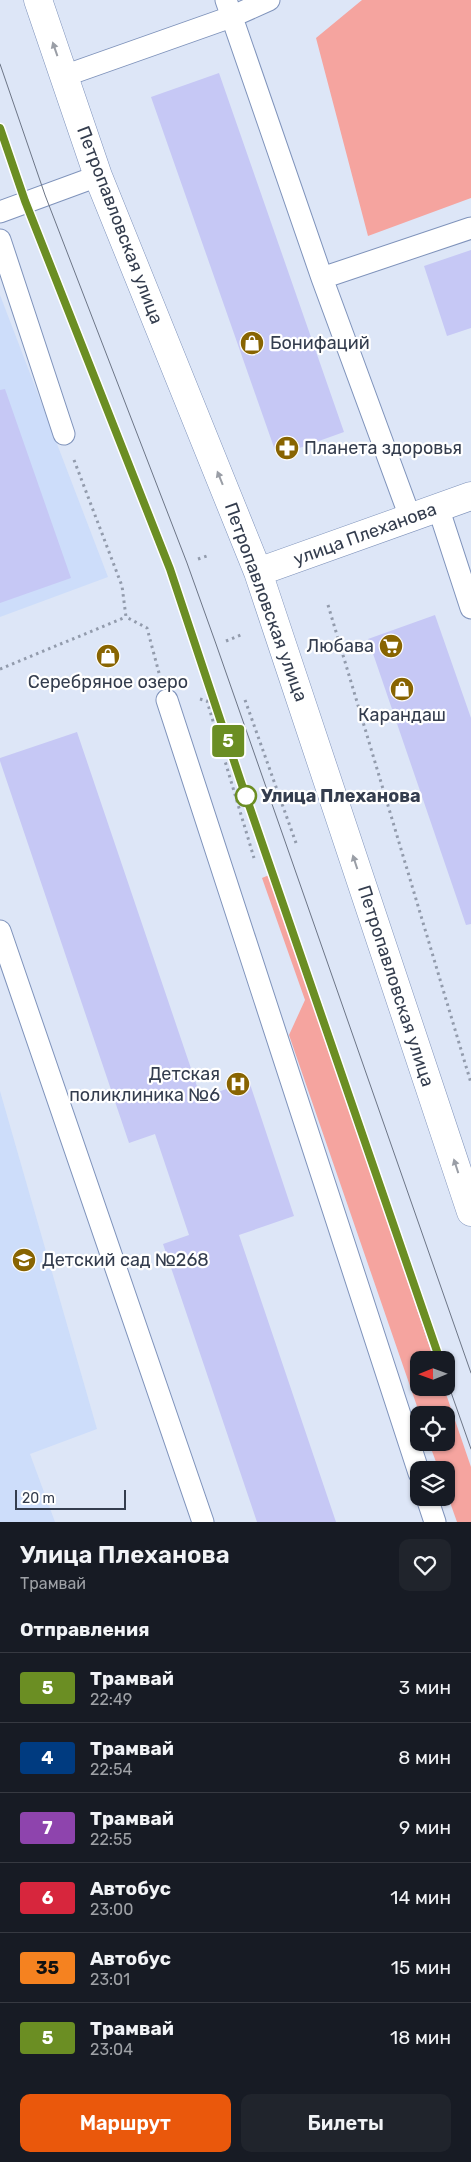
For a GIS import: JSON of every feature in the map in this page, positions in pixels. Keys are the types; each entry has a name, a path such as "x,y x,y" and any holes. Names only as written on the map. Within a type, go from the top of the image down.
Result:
{"main road":[{"name":"Петропавловская улица","path":"38,0 98,176 258,572 471,1212"},
{"name":"улица Плеханова","path":"258,572 471,496"}],"lane":[{"path":"64,76 229,8 269,0"},
{"path":"229,8 322,278 410,517"},
{"path":"0,212 98,176"},
{"path":"322,278 471,228"},
{"path":"0,240 64,434"},
{"path":"438,507 471,608"},
{"path":"167,700 415,1461"},
{"path":"0,931 203,1522"},
{"path":"430,1506 435,1522"}],"path":[{"path":"64,434 122,586 126,617"},
{"path":"198,559 210,555"},
{"path":"328,605 471,1083"},
{"path":"0,669 126,617"},
{"path":"126,617 147,628 167,700"},
{"path":"226,640 243,634"},
{"path":"200,699 208,701 254,858"},
{"path":"244,700 296,843"}],"shaded area":[{"path":"362,0 471,0 471,198 368,236 316,38"},
{"path":"0,295 108,577 0,617"},
{"path":"269,875 431,1351 410,1351 410,1386 289,1035 305,1000 262,878"},
{"name":"Детский сад №268","path":"0,1091 97,1429 30,1454 55,1522 0,1522"},
{"path":"413,1396 447,1396 450,1406 417,1406"},
{"path":"455,1420 471,1467 471,1522 457,1522 451,1506 455,1506 455,1461 436,1461 432,1451 455,1451"}],"building":[{"path":"219,73 344,432 277,456 151,97"},
{"path":"471,250 471,328 447,336 424,266"},
{"path":"5,389 71,578 0,603 0,390"},
{"path":"435,615 471,718 471,924 466,925 368,639"},
{"path":"77,732 201,1098 249,1081 294,1216 239,1235 336,1522 257,1522 163,1244 189,1235 155,1134 129,1143 0,761 0,758"}],"tram line":[{"path":"0,64 45,195 187,563 471,1373"},
{"path":"0,128 25,201 171,569 235,764 437,1351"},
{"name":"5","path":"0,128 25,201 170,569 241,782 437,1351"},
{"path":"452,1396 471,1449"}],"place":[{"name":"Бонифаций","path":"252,343"},
{"name":"Планета здоровья","path":"287,448"},
{"name":"Любава","path":"391,646"},
{"name":"Серебряное озеро","path":"108,656"},
{"name":"Карандаш","path":"402,689"},
{"name":"Улица Плеханова","path":"246,796"},
{"name":"Детская поликлиника №6","path":"238,1084"},
{"name":"Детский сад №268","path":"24,1260"}]}
